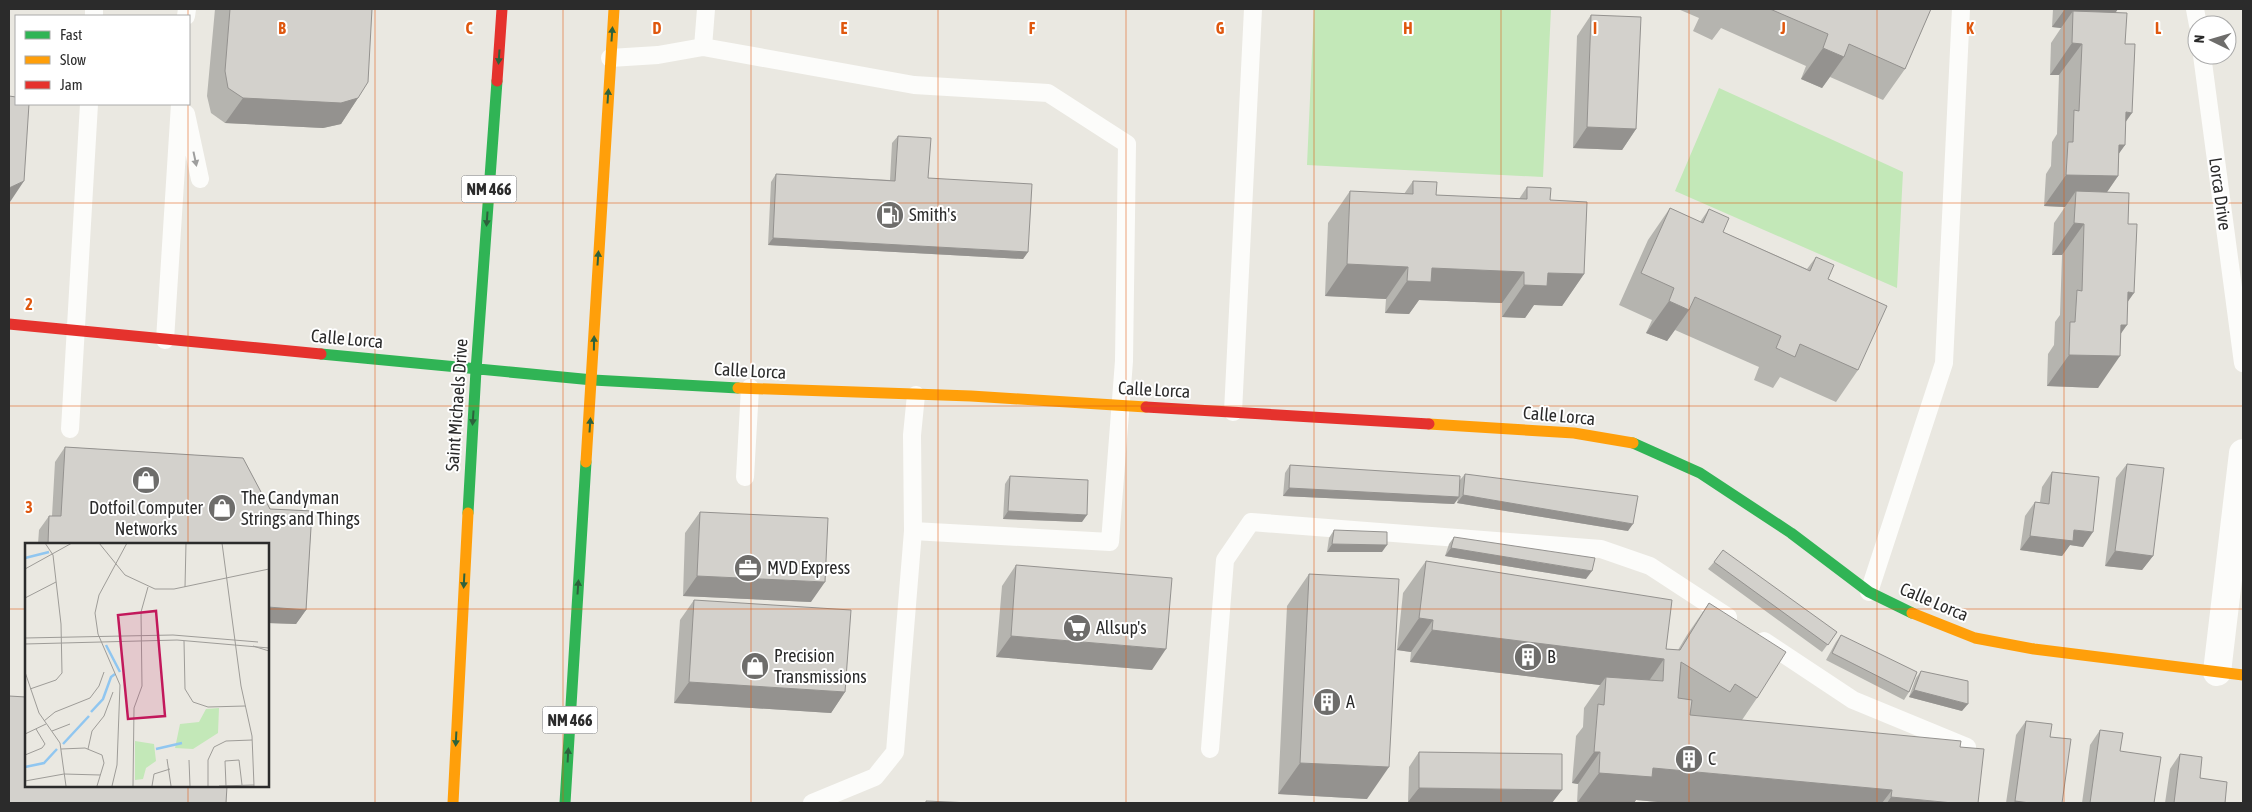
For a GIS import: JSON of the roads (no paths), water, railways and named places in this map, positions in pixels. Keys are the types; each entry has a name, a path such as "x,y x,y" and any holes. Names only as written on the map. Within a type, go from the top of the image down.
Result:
{"street":[{"name":"Saint Michaels Drive","path":"453,803 476,370 502,9"},
{"name":"NM 466","path":"565,803 593,380 594,307 614,9"},
{"name":"Calle Lorca","path":"9,324 76,332 593,380 1122,406 1574,433 1630,442 1700,473 1791,533 1869,592 1911,613 1975,638 2034,649 2230,674"},
{"path":"2230,674 2243,453"}],"lane":[{"path":"703,46 706,9"},
{"path":"1233,412 1253,9"},
{"path":"1869,592 1944,363 1961,9"},
{"path":"610,58 658,55 703,46 914,85 1048,93 1127,144 1122,406 1110,542 913,531"},
{"name":"Lorca Drive","path":"2203,65 2243,363"},
{"path":"70,429 89,105"},
{"path":"182,105 200,180"},
{"path":"165,340 182,105"},
{"path":"745,477 750,388"},
{"path":"812,803 875,778 895,752 913,531 912,436 916,395"},
{"path":"1210,749 1224,560 1251,522 1601,549 1650,566 1853,700 1967,747"}],"place":[{"name":"Smith's","path":"890,215"},
{"name":"Dotfoil Computer Networks","path":"146,480"},
{"name":"The Candyman Strings and Things","path":"222,508"},
{"name":"MVD Express","path":"748,568"},
{"name":"Allsup's","path":"1077,628"},
{"name":"B","path":"1528,657"},
{"name":"Precision Transmissions","path":"755,666"},
{"name":"A","path":"1327,702"},
{"name":"C","path":"1689,759"}]}
